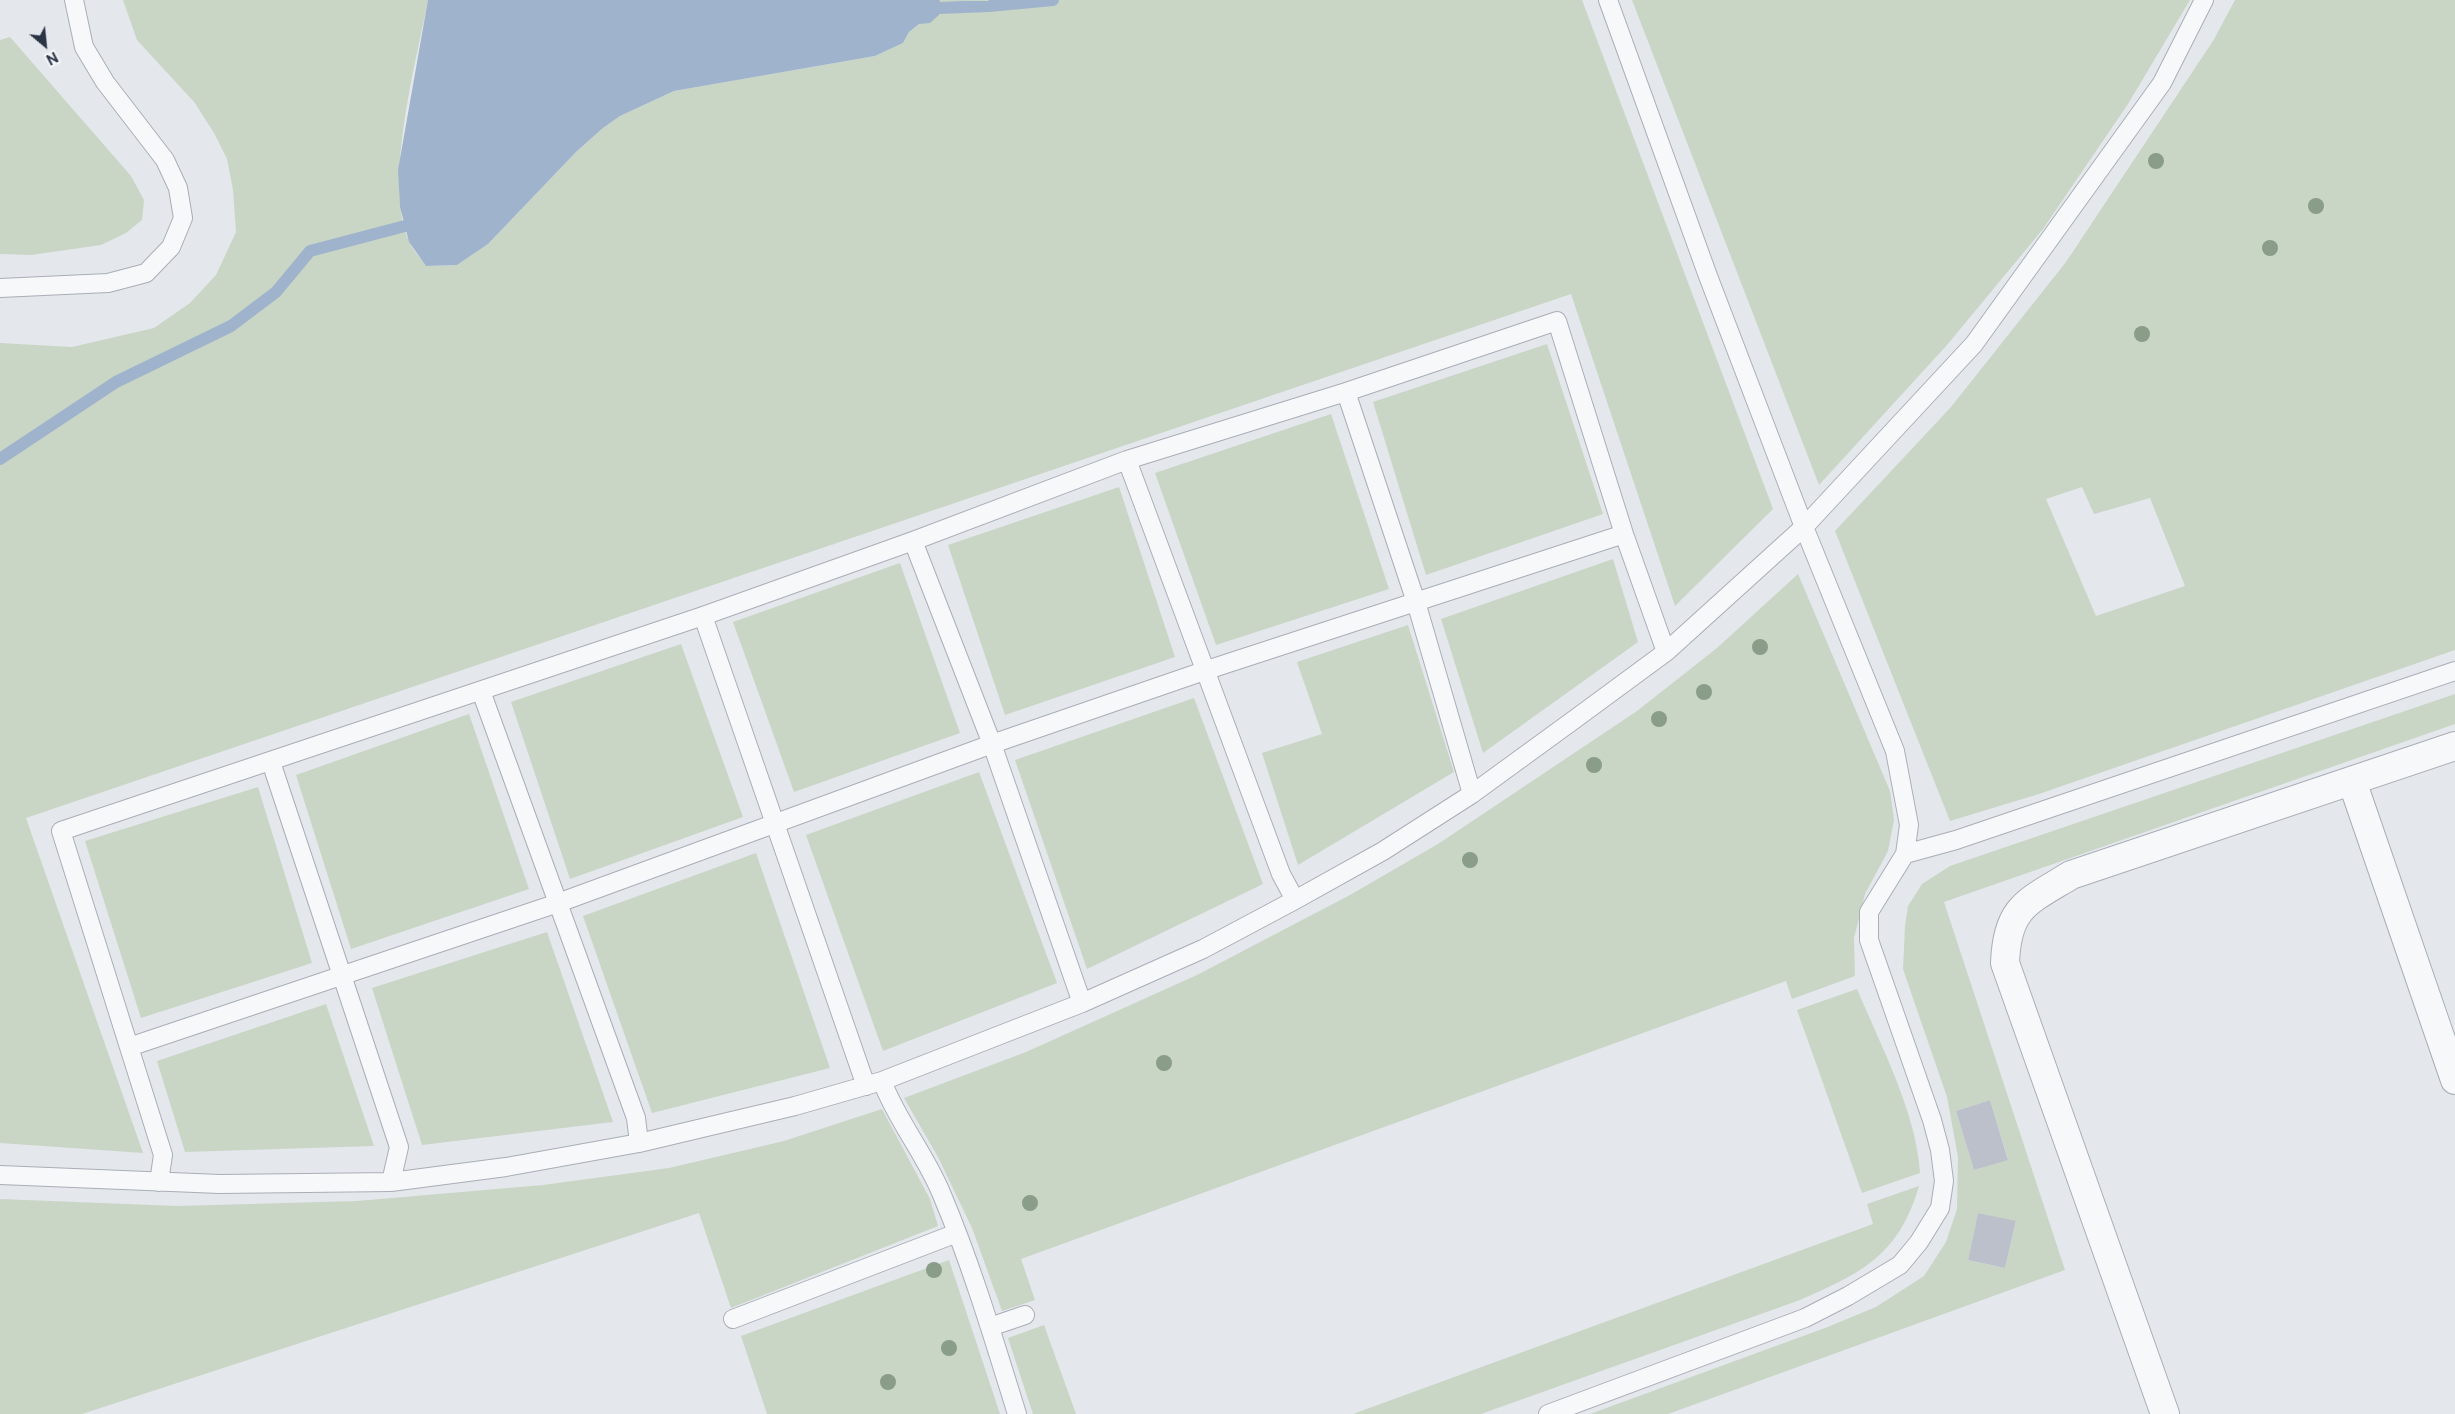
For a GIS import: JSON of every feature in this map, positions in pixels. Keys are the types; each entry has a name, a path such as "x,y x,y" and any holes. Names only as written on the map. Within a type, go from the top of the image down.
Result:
{"street":[{"path":"2165,1414 2005,963 2006,937 2015,914 2039,894 2071,875 2455,746"},
{"path":"2352,781 2455,1080"}],"lane":[{"path":"0,288 108,282 146,273 171,248 183,218 178,188 165,160 105,82 84,47 74,0"},
{"path":"1548,1414 1805,1318 1848,1296 1900,1265 1919,1242 1940,1208 1944,1182 1940,1150 1869,940 1870,912 1905,854 1909,825 1895,751 1804,527 1708,276 1608,0"},
{"path":"0,1175 220,1184 391,1182 506,1167 743,1120 874,1083 1082,1003 1202,949 1295,900 1383,851 1472,794 1666,652 1804,527 1974,344 2162,83 2204,0"},
{"path":"159,1182 163,1155 61,831 703,616 912,542 1127,460 1346,392 1557,321 1624,534 1666,652"},
{"path":"1346,392 1416,602 1472,794"},
{"path":"1127,460 1207,670 1281,874 1295,900"},
{"path":"130,1047 558,903 992,744 1207,670 1624,534"},
{"path":"912,542 992,744 1082,1003"},
{"path":"703,616 774,823 874,1083 892,1107 941,1192 990,1327 1017,1414"},
{"path":"1905,854 1956,840 2455,671"},
{"path":"481,691 636,1118 638,1142"},
{"path":"271,762 399,1147 391,1182"},
{"path":"733,1319 957,1234"},
{"path":"990,1327 1025,1315"}],"green space":[{"path":"123,0 428,0 404,122 399,187 402,216 410,244 426,266 457,265 488,244 576,152 620,116 674,91 875,56 903,43 909,32 919,24 939,15 939,0 1582,0 1773,509 1675,606 1571,294 26,818 143,1153 0,1143 0,343 72,347 154,328 190,303 216,275 236,232 233,190 227,159 214,133 195,103 137,40"},
{"path":"1632,0 2190,0 2128,104 2043,229 1947,345 1819,485"},
{"path":"2235,0 2455,0 2455,650 2039,794 1950,821 1835,531 1951,407 2066,262 2213,41","holes":["2082,487 2094,514 2150,498 2185,586 2096,616 2046,499"]},
{"path":"10,37 131,176 144,200 142,220 126,233 101,245 31,255 0,254 0,40"},
{"path":"1547,344 1603,514 1426,575 1373,402"},
{"path":"1331,414 1389,589 1216,645 1155,473"},
{"path":"1119,487 1175,657 1005,715 948,545"},
{"path":"1613,559 1638,642 1483,753 1441,619"},
{"path":"900,563 960,733 794,792 733,622"},
{"path":"1798,574 1890,791 1894,820 1888,851 1865,894 1854,938 1855,976 1792,999 1786,981 1021,1259 1035,1300 1002,1311 972,1228 938,1157 904,1098 1026,1052 1197,975 1350,895 1438,844 1637,711 1717,648"},
{"path":"1408,625 1454,772 1298,865 1262,753 1322,734 1297,662"},
{"path":"681,644 743,817 570,879 511,702"},
{"path":"2455,694 2455,724 1944,902 2065,1270 1668,1414 1590,1414 1825,1328 1876,1307 1924,1276 1946,1242 1957,1209 1958,1157 1947,1097 1903,969 1905,926 1908,906 1922,884 1950,866","holes":["1990,1100 2008,1159 1974,1170 1956,1111","1978,1213 2016,1222 2005,1268 1968,1260"]},
{"path":"1194,698 1263,884 1087,969 1015,760"},
{"path":"469,714 529,889 351,949 296,775"},
{"path":"979,772 1057,983 883,1051 806,835"},
{"path":"258,787 312,963 141,1018 85,841"},
{"path":"756,853 830,1068 652,1113 583,916"},
{"path":"547,932 613,1122 422,1145 372,988"},
{"path":"1857,989 1905,1103 1917,1150 1920,1173 1862,1193 1797,1010"},
{"path":"326,1004 374,1146 185,1152 157,1061"},
{"path":"882,1109 930,1199 938,1226 731,1308 699,1213 82,1414 0,1414 0,1199 178,1206 357,1201 543,1185 669,1168 784,1141"},
{"path":"1919,1186 1911,1210 1901,1229 1875,1259 1842,1280 1800,1300 1481,1414 1353,1414 1873,1224 1867,1204"},
{"path":"949,1260 1000,1414 767,1414 741,1336"},
{"path":"1044,1325 1076,1414 1033,1414 1008,1338"}],"water":[{"path":"428,0 940,1 939,15 930,23 919,24 909,32 903,43 875,56 674,91 620,116 576,152 488,244 457,265 426,266 409,242 400,207 398,170"}],"building":[{"path":"1990,1100 2008,1160 1974,1170 1956,1111"},
{"path":"1978,1213 2016,1221 2005,1268 1968,1260"}],"waterway":[{"path":"939,8 989,6 1053,0"},
{"path":"0,459 116,382 231,326 276,292 310,251 405,226"}]}
